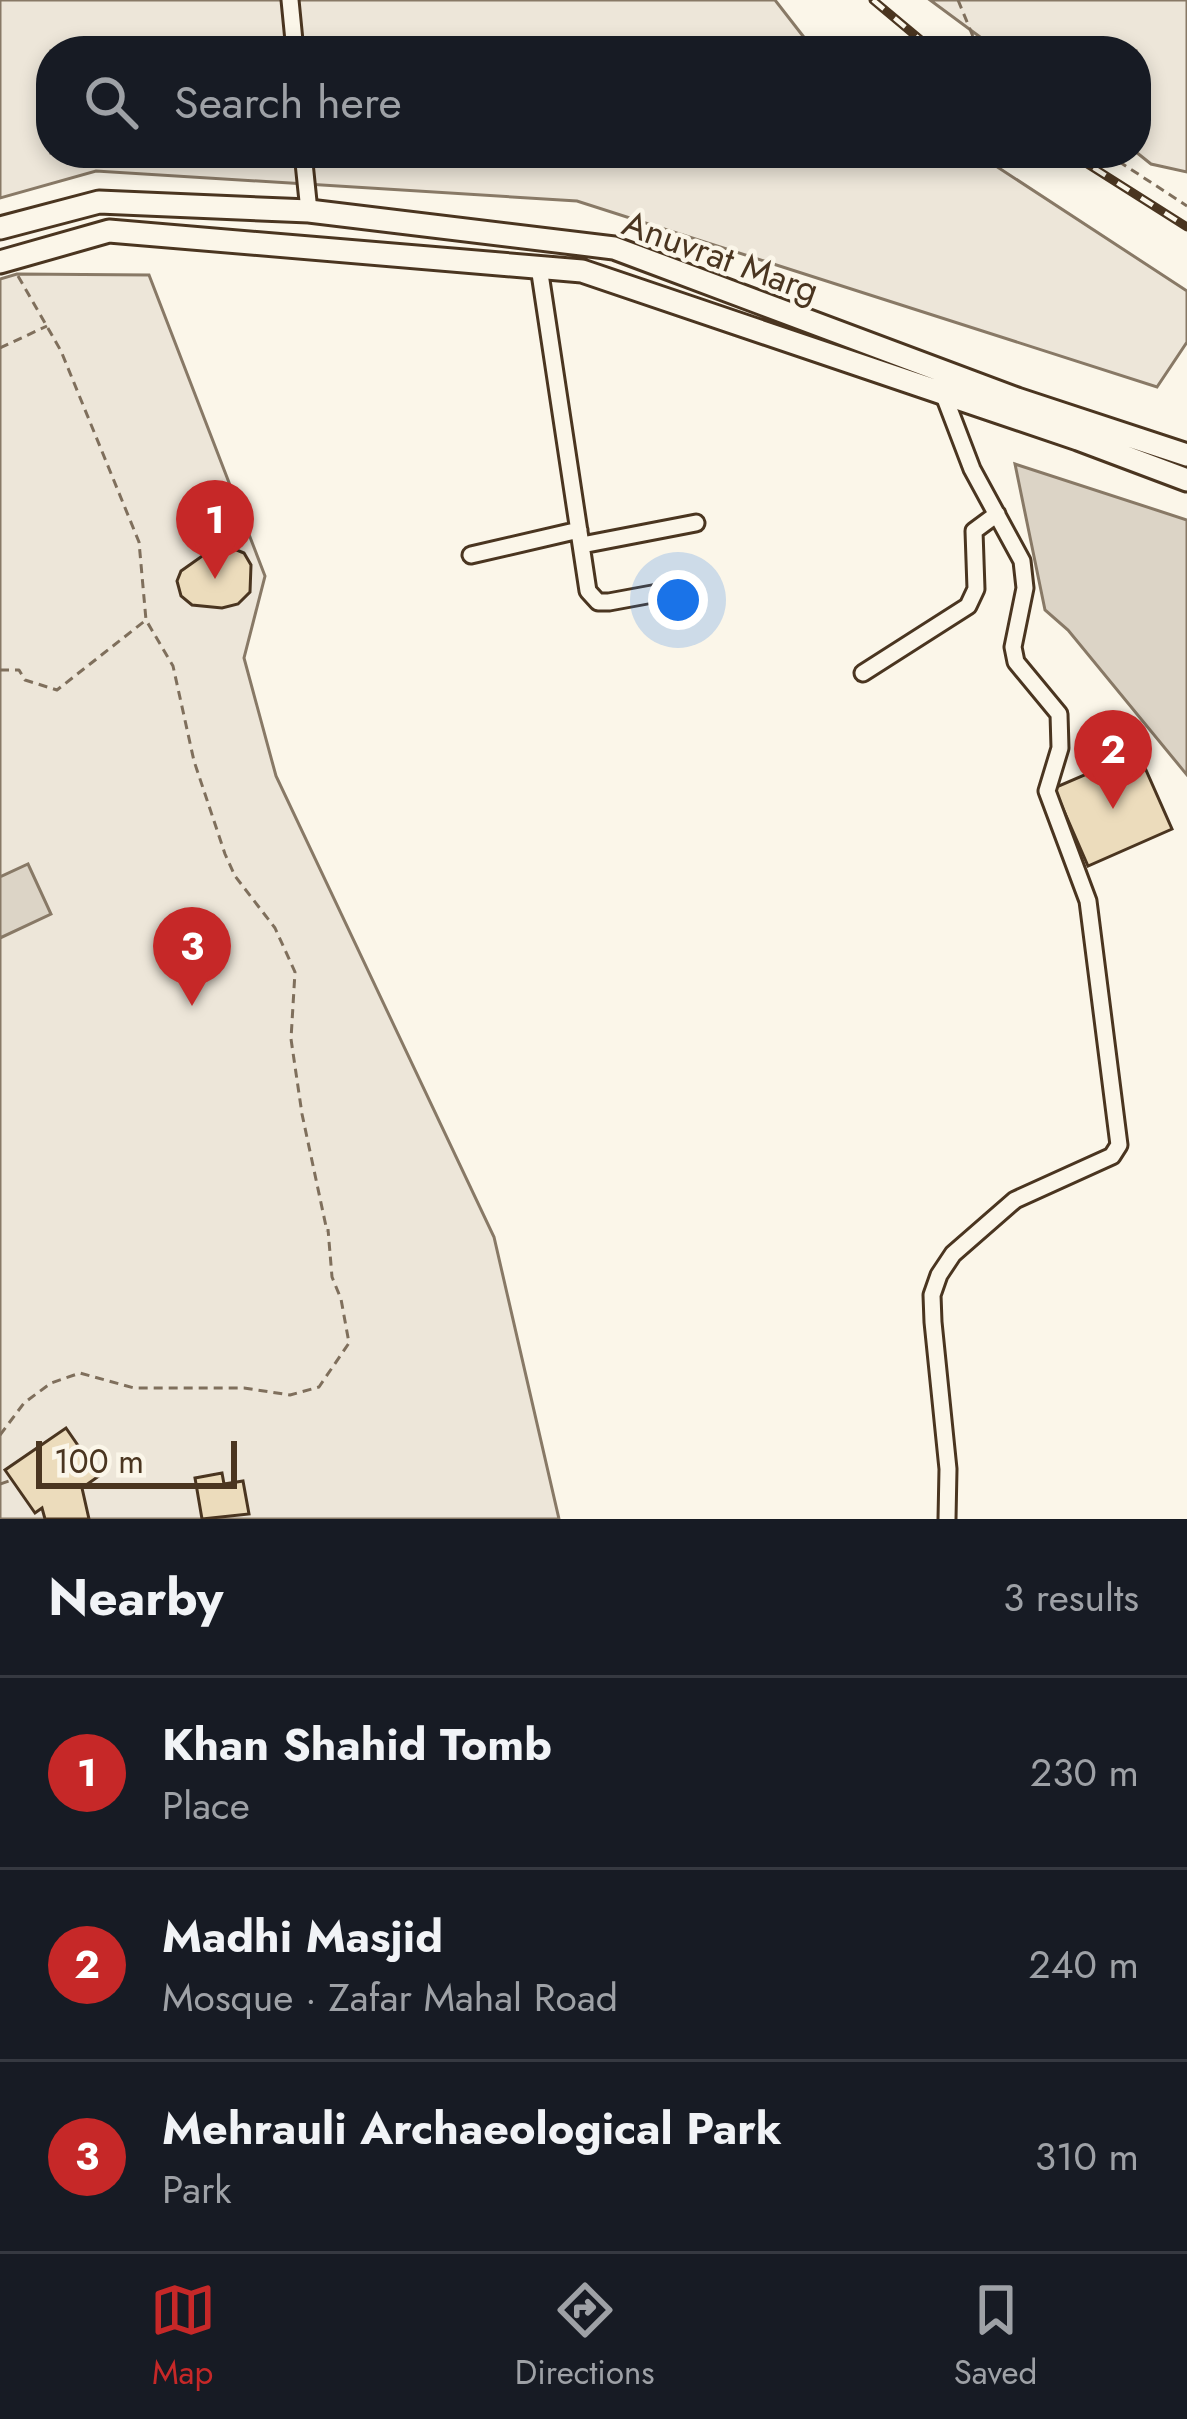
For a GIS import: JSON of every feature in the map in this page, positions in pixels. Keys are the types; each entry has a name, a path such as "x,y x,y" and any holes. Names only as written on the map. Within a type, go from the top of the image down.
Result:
{"highway":[{"name":"Anuvrat Marg","path":"0,228 99,202 308,211 614,248 1017,400 1184,452"},
{"name":"Anuvrat Marg","path":"4,261 109,231 582,272 1187,480"}],"street":[{"path":"290,0 294,36"},
{"path":"305,168 308,211"},
{"path":"539,267 588,591 598,602 674,590"},
{"path":"943,393 973,470 1022,561 1025,576 1014,632 1016,662 1052,701 1062,731 1047,791 1094,930 1097,999 1119,1145 1112,1156 1015,1199 953,1255 939,1276 932,1295 948,1469 947,1519"},
{"path":"863,673 968,606 976,589 974,531 998,514"},
{"path":"471,555 696,523"}],"path":[{"path":"958,0 973,36"},
{"path":"1129,168 1187,206"},
{"path":"4,261 48,325 139,542 146,620 173,666 185,732 225,854 275,928 295,972 291,1040 327,1231"},
{"path":"0,348 48,325"},
{"path":"0,670 20,670 25,680 57,690 146,620"},
{"path":"0,1435 24,1403 51,1383 80,1373 134,1388 244,1388 290,1395 319,1387 349,1342 332,1277 326,1222"},
{"path":"0,1484 12,1480"}],"shaded area":[{"path":"0,0 775,0 803,36 36,36 36,168 999,168 1187,291 1187,342 1157,387 577,201 96,171 0,198"},
{"path":"930,0 1187,0 1187,172 1151,164 1151,36 979,36"},
{"path":"17,274 149,275 265,576 244,658 276,776 494,1237 559,1519 0,1519 0,279"},
{"path":"1015,464 1187,520 1187,775 1068,630 1045,610"},
{"path":"28,864 51,914 0,938 0,877"}],"building":[{"path":"227,546 244,553 251,565 250,592 238,604 222,608 192,605 181,596 177,581 181,571"},
{"path":"1138,752 1172,829 1088,866 1054,788"},
{"path":"66,1428 99,1476 82,1488 89,1519 45,1519 42,1508 35,1513 5,1470"},
{"path":"222,1473 224,1484 243,1481 249,1514 202,1519 195,1478"}],"railway":[{"path":"873,0 916,36"},
{"path":"1094,168 1187,227"}],"place":[{"name":"Khan Shahid Tomb","path":"215,579"},
{"name":"Madhi Masjid","path":"1113,809"},
{"name":"Mehrauli Archaeological Park","path":"192,1006"}]}
